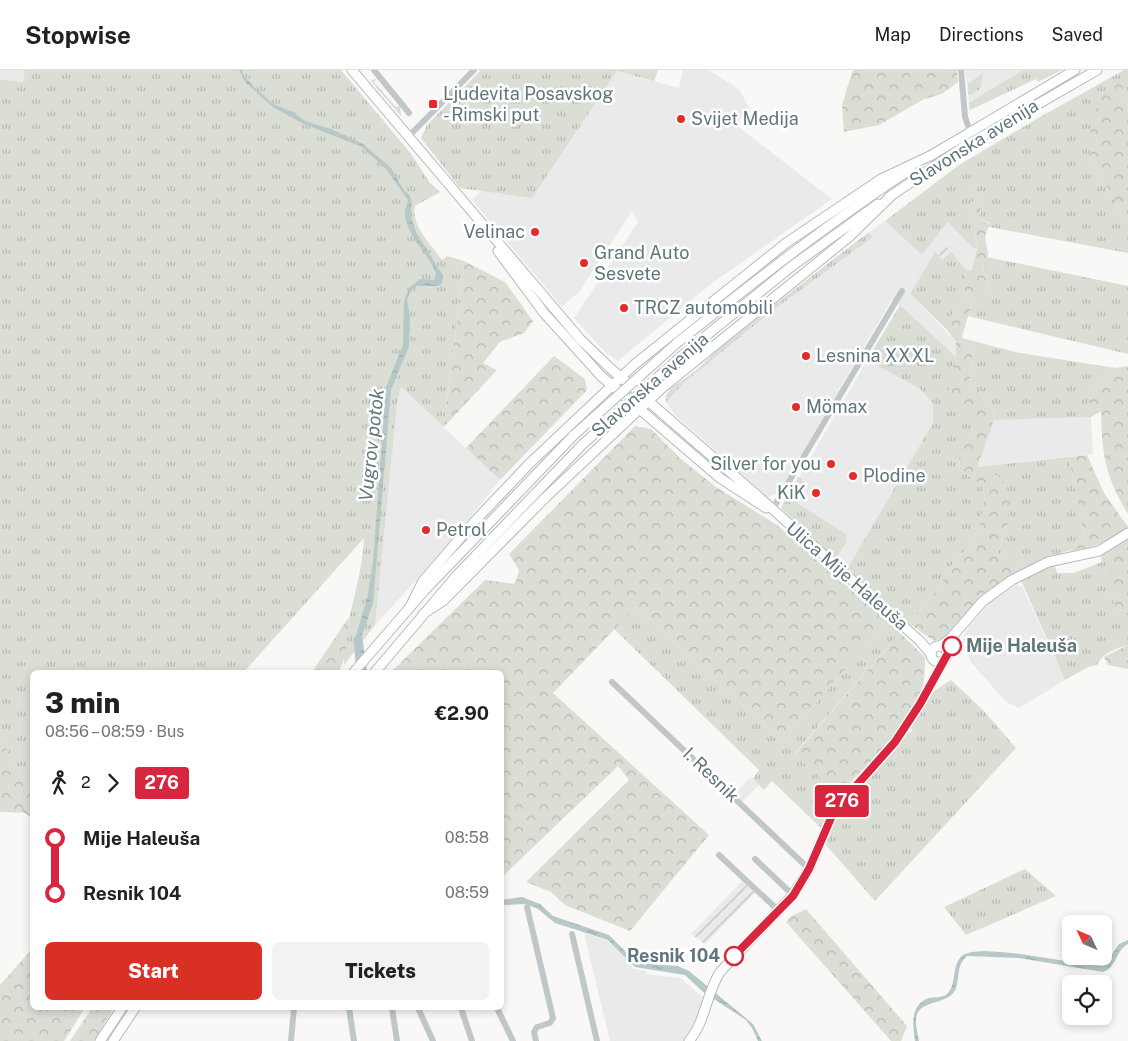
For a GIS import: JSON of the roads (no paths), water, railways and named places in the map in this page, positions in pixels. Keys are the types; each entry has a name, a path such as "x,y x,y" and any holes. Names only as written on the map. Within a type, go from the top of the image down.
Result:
{"main road":[{"path":"352,70 484,227"},
{"name":"Slavonska avenija","path":"356,670 410,606 574,435 678,342 792,251 854,206 970,131 1075,70"},
{"name":"Slavonska avenija","path":"377,670 423,614 509,519 583,444 686,352 792,266 893,194 970,144 1097,70"},
{"path":"410,606 422,581 474,522 530,463 620,377 735,281 786,242 881,179 934,154"},
{"path":"423,614 443,601 546,497 648,401 698,357 849,237 893,194"},
{"name":"Ulica Mije Haleuša","path":"484,227 580,339 620,377 939,658"},
{"name":"Ulica Mije Haleuša","path":"484,227 495,248 544,312 570,344 612,386 720,478 773,511"},
{"path":"939,658 933,649 950,639 994,592 1032,568 1054,560 1099,551 1128,533"},
{"path":"939,658 964,623"},
{"name":"Ulica Mije Haleuša","path":"920,642 939,646"},
{"path":"694,1039 712,983 728,962 793,896 809,869 831,818 840,804 895,742 928,690 939,658 945,648 939,646"},
{"path":"100,1041 121,1010"},
{"path":"113,1041 134,1010"}],"street":[{"path":"374,70 409,113"},
{"path":"408,137 474,70"},
{"path":"961,70 964,104 970,131"},
{"path":"773,511 902,291"},
{"name":"I. Resnik","path":"612,682 809,869"},
{"path":"719,855 779,911"},
{"path":"755,858 793,896"},
{"path":"527,907 553,1018 550,1023 537,1027 534,1032 536,1041"},
{"path":"572,934 597,1041"},
{"path":"291,1041 294,1010"},
{"path":"349,1010 354,1041"},
{"path":"392,1010 397,1041"},
{"path":"419,1010 433,1041"},
{"path":"462,1010 472,1041"},
{"path":"498,1010 513,1041"}],"water":[{"path":"239,70 242,70 244,76 273,104 293,112 305,121 331,129 363,144 391,168 403,189 410,196 412,203 410,214 416,232 443,276 442,283 438,286 417,286 411,290 407,300 410,318 409,346 391,390 373,603 362,635 367,670 356,670 354,642 367,599 373,562 386,387 403,345 404,302 409,288 420,279 434,280 436,274 408,227 405,211 408,200 386,169 362,147 304,124 273,107 246,83"},
{"path":"522,897 540,904 553,916 609,935 632,958 650,964 678,966 689,971 753,1024 762,1041 758,1041 746,1020 702,991 685,975 635,967 608,940 555,923 538,909 526,904 504,905 504,900"},
{"path":"1128,940 1128,944 1121,950 1111,967 1103,972 1019,958 967,956 959,968 954,992 944,999 925,1006 917,1014 916,1024 919,1041 915,1041 915,1011 923,1001 947,994 952,986 956,965 962,956 972,952 988,951 1062,960 1062,965 1104,966 1112,965 1112,954 1119,944"}],"waterway":[{"path":"23,810 30,815"}],"place":[{"name":"Ljudevita Posavskog - Rimski put","path":"433,104"},
{"name":"Svijet Medija","path":"681,119"},
{"name":"Velinac","path":"535,232"},
{"name":"Grand Auto Sesvete","path":"584,263"},
{"name":"TRCZ automobili","path":"624,308"},
{"name":"Lesnina XXXL","path":"806,356"},
{"name":"Mömax","path":"796,407"},
{"name":"Silver for you","path":"831,464"},
{"name":"Plodine","path":"853,476"},
{"name":"KiK","path":"816,493"},
{"name":"Petrol","path":"426,530"},
{"name":"Mije Haleuša","path":"952,646"},
{"name":"Resnik 104","path":"734,956"}],"water label":[{"name":"Vugrov potok","path":"371,445"}]}
